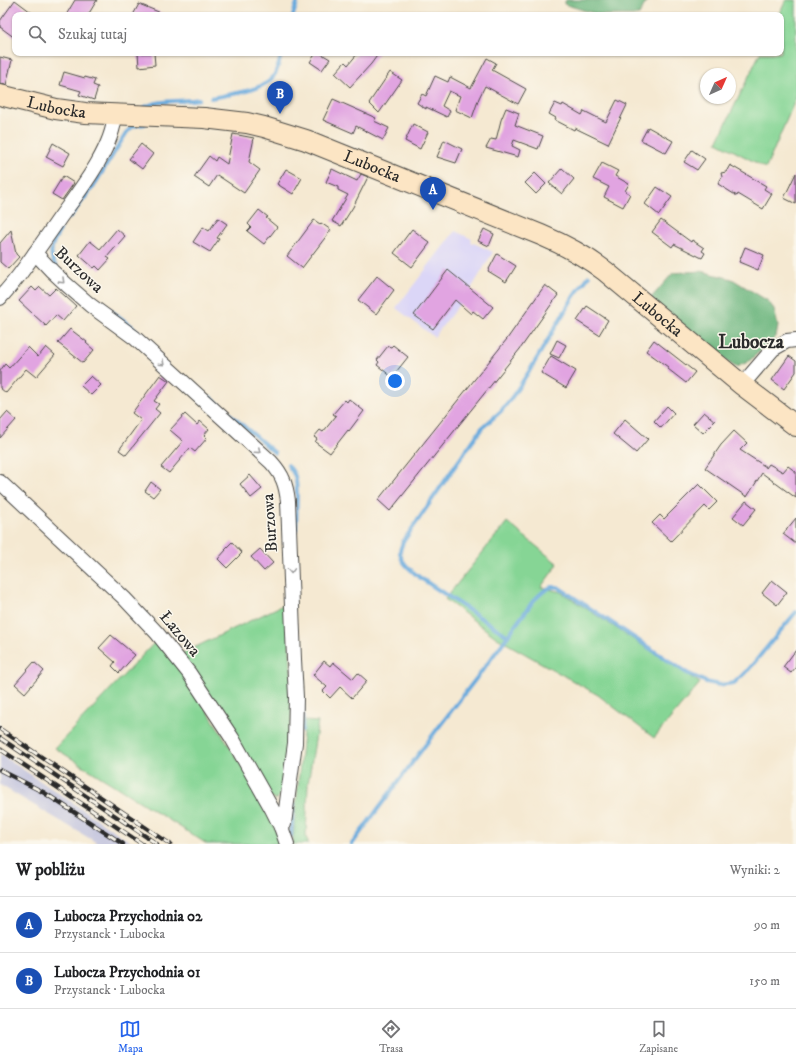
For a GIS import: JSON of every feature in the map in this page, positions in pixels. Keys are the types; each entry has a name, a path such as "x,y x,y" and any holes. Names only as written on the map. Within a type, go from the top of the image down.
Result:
{"street":[{"name":"Lubocka","path":"0,95 56,109 85,113 204,118 247,122 264,126 306,140 551,239 567,246 599,266 742,385 796,426"},
{"name":"Burzowa","path":"0,298 19,276 87,180 104,150 111,133 115,115"},
{"name":"Burzowa","path":"35,252 67,285 90,305 135,338 271,462 277,468 286,486 288,501 293,653 296,697 295,744 284,824 281,827"},
{"path":"742,385 773,349 787,341 796,340"},
{"name":"Łazowa","path":"0,482 124,598 158,633 189,673 232,738 272,809 287,844"}],"shaded area":[{"path":"455,231 472,239 471,242 493,252 471,289 434,337 396,308"},
{"path":"0,754 134,844 99,844 0,785"}],"green space":[{"path":"566,0 647,0 641,12 590,12 564,4"},
{"path":"786,0 796,0 796,98 766,168 717,142 759,56 784,56 784,12 780,12"},
{"path":"701,271 732,279 768,301 774,309 778,326 776,337 748,362 736,367 729,363 650,299 673,273"},
{"path":"507,522 558,564 541,587 561,592 700,683 654,738 598,695 497,638 445,599"},
{"path":"287,603 293,700 285,789 276,800 271,798 181,654"},
{"path":"155,642 179,665 246,773 282,844 207,844 55,748"},
{"path":"304,721 318,722 308,784 306,837 309,844 293,844 293,840"}],"building":[{"path":"15,0 31,12 12,12 12,36 0,27 0,21"},
{"path":"75,0 97,0 90,12 68,12"},
{"path":"139,4 159,12 135,12"},
{"path":"138,56 154,56 155,65 139,67"},
{"path":"314,56 325,56 330,59 322,70 310,62"},
{"path":"356,56 377,56 350,87 335,73 345,62 348,65"},
{"path":"0,57 12,60 6,85 0,84"},
{"path":"487,58 496,63 492,70 526,89 518,104 485,86 472,118 455,110 460,96 449,91 442,106 450,111 447,117 426,107 426,109 417,103 422,94 426,96 435,76 448,82 450,77 471,88"},
{"path":"64,72 95,80 93,85 98,87 94,100 79,95 81,91 60,85"},
{"path":"390,72 402,80 379,113 369,103"},
{"path":"333,99 376,118 374,121 389,128 383,140 356,126 353,133 323,120"},
{"path":"617,100 627,105 608,144 575,128 574,130 555,120 556,118 549,114 555,103 562,106 563,104 582,115 584,111 606,122"},
{"path":"506,108 519,113 515,125 543,136 538,149 514,140 512,146 520,150 518,157 486,148 491,139 496,140"},
{"path":"413,124 428,132 420,149 405,141"},
{"path":"648,127 673,141 666,153 641,140"},
{"path":"233,134 254,138 249,162 260,170 244,193 217,175 209,187 194,177 209,156 215,161 217,157 227,164"},
{"path":"444,140 462,149 456,163 437,157"},
{"path":"53,143 70,153 63,166 46,157"},
{"path":"141,144 153,154 142,169 129,159"},
{"path":"692,150 705,159 697,170 684,162"},
{"path":"602,163 618,171 615,176 629,184 625,191 630,194 623,207 604,197 609,187 593,179"},
{"path":"730,165 766,186 764,189 772,194 763,209 738,194 737,196 718,184 722,177 721,173 726,172"},
{"path":"562,168 574,179 562,194 549,183"},
{"path":"286,169 302,178 293,194 277,184"},
{"path":"332,169 357,181 361,174 368,177 353,207 341,226 332,221 348,195 338,190 338,187 326,182"},
{"path":"535,173 546,184 536,194 525,183"},
{"path":"796,173 796,204 784,198"},
{"path":"63,176 74,183 62,200 52,194"},
{"path":"657,187 672,197 659,215 645,204"},
{"path":"259,210 277,227 264,244 247,231 251,227 248,224"},
{"path":"218,218 227,224 217,238 219,239 210,252 193,242 203,227 209,231"},
{"path":"314,220 331,230 302,268 287,256"},
{"path":"661,220 691,242 692,240 704,248 702,251 705,253 702,258 674,244 672,247 652,232"},
{"path":"117,229 125,236 107,257 110,259 100,270 96,266 94,268 79,255 90,241 100,249"},
{"path":"412,229 430,243 412,267 394,253"},
{"path":"484,229 494,234 489,246 478,241"},
{"path":"11,230 16,254 19,257 8,269 0,262 0,243"},
{"path":"745,247 764,255 758,270 739,262"},
{"path":"497,254 516,266 506,282 488,271"},
{"path":"448,270 493,307 483,319 473,311 471,314 455,300 433,329 414,315"},
{"path":"377,276 394,290 376,314 358,300"},
{"path":"545,285 558,295 520,349 390,511 378,500 507,339"},
{"path":"32,287 36,291 40,287 49,295 56,288 76,306 63,321 56,315 46,326 19,301"},
{"path":"587,306 608,320 599,335 577,321"},
{"path":"70,329 87,342 86,343 94,350 83,363 58,343"},
{"path":"557,340 566,345 559,358 550,354"},
{"path":"654,340 695,372 686,383 668,369 668,367 646,351"},
{"path":"393,345 408,357 392,377 377,365 379,362 377,360 388,346 391,347"},
{"path":"28,347 38,357 46,347 55,355 36,377 26,369 6,393 0,388 0,371 5,364 9,368"},
{"path":"551,356 576,371 566,388 541,373"},
{"path":"789,356 796,361 796,372 784,389 772,380"},
{"path":"160,375 169,381 154,401 159,404 155,409 160,413 126,455 119,450 141,420 132,413"},
{"path":"91,376 101,385 91,395 81,386"},
{"path":"349,399 364,411 330,453 315,442 317,439 314,437 320,430 323,432 336,416 333,414 345,400 347,402"},
{"path":"667,406 674,413 661,428 654,421"},
{"path":"7,412 16,420 0,438 0,420"},
{"path":"704,412 715,421 703,433 693,424"},
{"path":"185,414 197,425 200,421 209,429 204,435 207,438 195,452 190,448 169,473 161,467 183,441 170,430"},
{"path":"625,419 648,439 636,453 613,434"},
{"path":"734,431 747,443 740,450 766,468 769,464 783,472 788,466 796,472 796,498 762,473 747,497 705,468 721,445"},
{"path":"250,475 262,489 251,498 240,484"},
{"path":"151,482 160,489 153,497 145,491"},
{"path":"699,484 717,502 709,510 705,506 671,541 652,523 660,515 664,519"},
{"path":"746,501 756,509 743,525 733,517"},
{"path":"796,518 796,544 783,534"},
{"path":"232,542 242,553 227,568 218,559"},
{"path":"260,549 273,563 264,571 251,557"},
{"path":"772,580 787,592 777,605 762,593"},
{"path":"111,635 135,655 119,673 112,666 115,662 99,648"},
{"path":"796,650 796,667 791,673 783,667"},
{"path":"324,661 330,666 333,662 353,679 358,673 367,681 352,698 340,687 330,698 323,691 327,687 313,675"},
{"path":"34,662 44,671 25,693 15,684"}],"waterway":[{"path":"294,12 298,0"},
{"path":"211,98 247,91 271,80 279,64 280,56"},
{"path":"144,108 155,103 199,99"},
{"path":"69,218 93,187 127,132 133,126 145,124"},
{"path":"56,266 51,252 53,243 60,230"},
{"path":"508,636 419,577 404,563 400,550 403,542 482,428 501,411 512,397 530,370 574,296 589,276"},
{"path":"87,293 138,332"},
{"path":"210,397 275,453"},
{"path":"288,465 295,476 296,482 296,529"},
{"path":"352,844 534,600 551,587 558,587 687,673 706,682 720,685 734,683 749,669 796,612"},
{"path":"302,703 302,730"},
{"path":"291,836 293,805"}],"railway":[{"path":"0,729 170,844"},
{"path":"0,738 157,844"},
{"path":"0,749 142,844"},
{"path":"0,770 43,792 123,844"}],"place":[{"name":"Lubocza Przychodnia 01","path":"280,114"},
{"name":"Lubocza Przychodnia 02","path":"433,210"}],"district":[{"name":"Lubocza","path":"751,342"}]}
